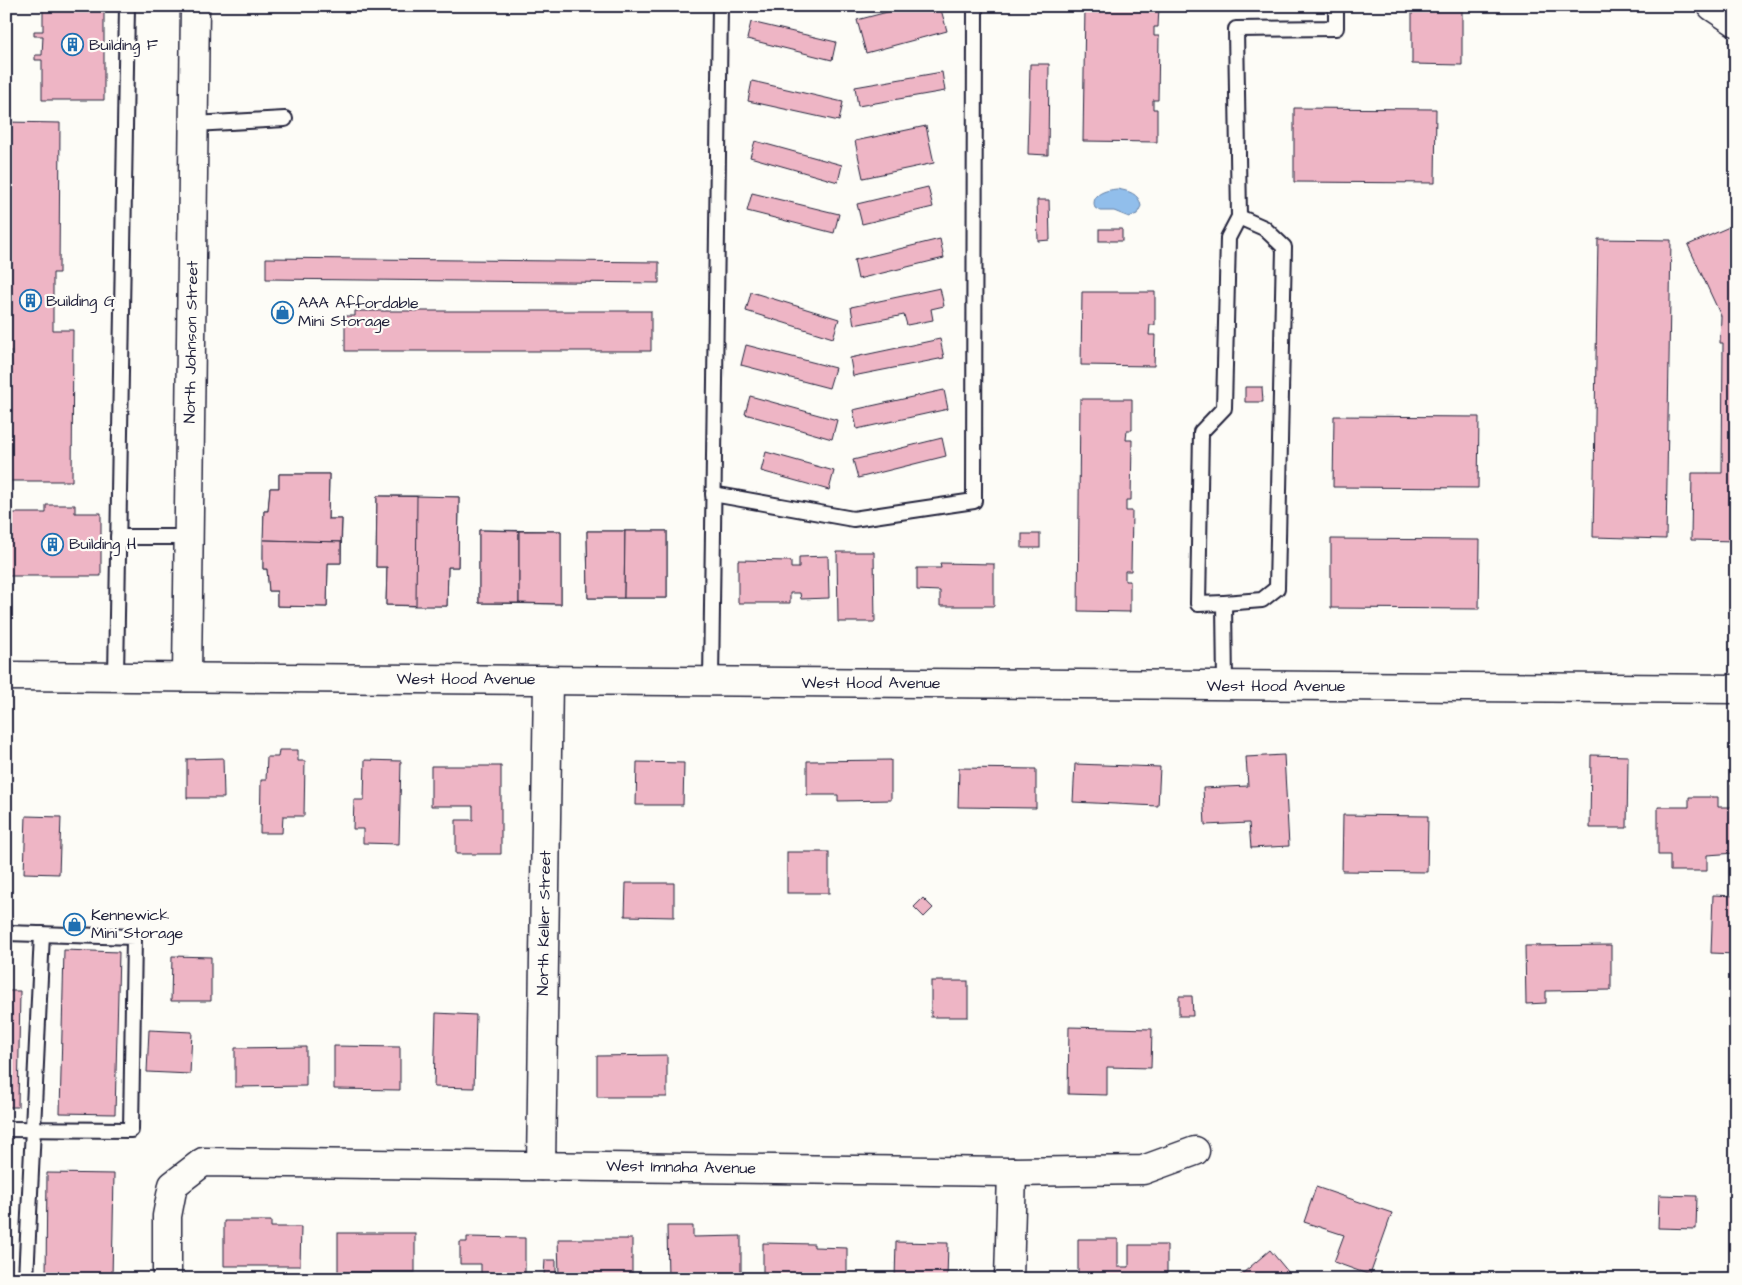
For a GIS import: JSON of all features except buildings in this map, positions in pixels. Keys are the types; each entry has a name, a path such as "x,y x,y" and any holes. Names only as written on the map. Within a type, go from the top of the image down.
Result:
{"street":[{"name":"North Johnson Street","path":"187,677 195,6"},
{"path":"1712,6 1736,22"},
{"name":"West Hood Avenue","path":"6,676 1736,689"},
{"name":"North Keller Street","path":"541,1166 548,680"},
{"name":"West Imnaha Avenue","path":"167,1279 167,1216 173,1186 203,1162 1012,1172 1143,1170 1195,1151"},
{"path":"1009,1279 1012,1172"}],"lane":[{"path":"116,676 128,6"},
{"path":"711,681 720,6"},
{"path":"713,494 853,519 974,501 975,6"},
{"path":"1239,217 1264,228 1284,247 1277,588 1262,600 1198,604 1200,432 1224,408 1228,238 1239,217 1236,29 1336,28 1336,6"},
{"path":"194,124 285,119"},
{"path":"118,536 188,538"},
{"path":"1224,603 1225,685"},
{"path":"6,933 134,937 132,1130 6,1129"},
{"path":"26,1279 42,934"}],"water":[{"path":"1117,189 1129,192 1138,198 1141,206 1137,214 1129,217 1114,211 1100,211 1095,208 1094,203 1097,196 1108,190"}],"place":[{"name":"Building F","path":"73,45"},
{"name":"Building G","path":"30,301"},
{"name":"AAA Affordable Mini Storage","path":"282,312"},
{"name":"Building H","path":"53,544"},
{"name":"Kennewick Mini Storage","path":"75,924"}]}
